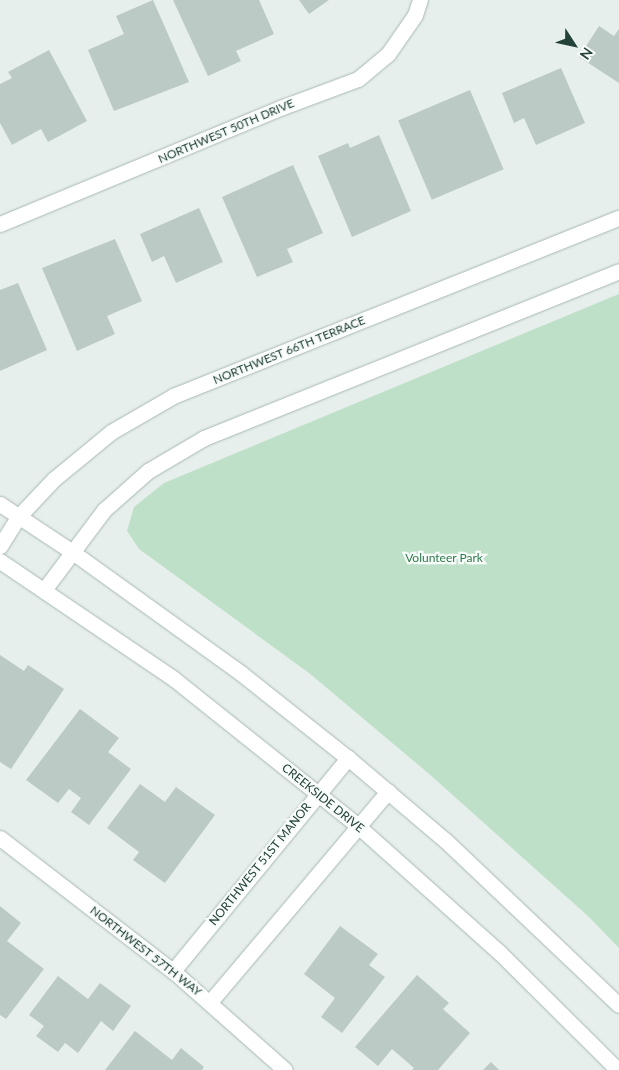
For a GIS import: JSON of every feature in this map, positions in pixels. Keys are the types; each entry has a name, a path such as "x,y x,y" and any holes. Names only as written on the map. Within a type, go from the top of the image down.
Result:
{"street":[{"name":"NORTHWEST 50TH DRIVE","path":"0,224 280,108 358,79 388,54 415,15 420,0"},
{"name":"NORTHWEST 66TH TERRACE","path":"0,546 19,516 54,479 111,432 174,396 619,218"},
{"path":"44,590 71,551 104,510 148,471 204,438 619,271"},
{"path":"0,504 71,551 242,674 348,758 446,841 619,1005"},
{"name":"CREEKSIDE DRIVE","path":"0,561 174,680 358,826 500,953 618,1070"},
{"name":"NORTHWEST 51ST MANOR","path":"173,971 348,758"},
{"path":"210,1002 388,792"},
{"name":"NORTHWEST 57TH WAY","path":"0,838 173,971 286,1070"}],"green space":[{"name":"Volunteer Park","path":"619,294 619,948 589,917 428,773 309,673 139,549 127,531 134,507 164,483"}],"building":[{"path":"153,0 189,82 114,111 88,50 124,34 116,16"},
{"path":"173,0 259,0 274,34 236,51 241,61 208,76"},
{"path":"299,0 329,0 309,14"},
{"path":"599,26 614,36 619,29 619,83 579,57"},
{"path":"49,50 87,121 48,142 41,129 12,145 0,123 0,84 12,78 8,72"},
{"path":"561,68 585,123 536,145 524,118 514,123 502,93"},
{"path":"470,90 504,169 432,200 398,120"},
{"path":"379,135 411,211 352,237 318,156 348,143 350,148"},
{"path":"293,165 323,233 287,249 293,262 257,277 222,197"},
{"path":"199,208 223,262 176,283 164,256 152,262 140,234"},
{"path":"115,239 142,301 107,316 115,334 77,351 42,268"},
{"path":"18,283 47,350 0,371 0,290"},
{"path":"0,655 24,671 28,665 64,689 11,769 0,762"},
{"path":"80,709 119,738 108,752 131,769 89,825 71,812 81,798 69,789 58,803 26,780"},
{"path":"140,784 165,802 176,787 215,815 165,883 133,860 139,852 107,828"},
{"path":"0,906 21,923 7,941 44,969 6,1019 0,1015"},
{"path":"340,926 378,954 369,965 385,977 342,1033 321,1017 335,998 304,974"},
{"path":"417,975 449,1003 443,1009 470,1033 438,1070 412,1070 414,1068 392,1049 378,1066 355,1047"},
{"path":"58,976 88,999 100,983 131,1006 113,1031 101,1021 78,1053 65,1043 58,1052 36,1036 44,1026 29,1015"},
{"path":"135,1031 172,1060 181,1048 204,1067 202,1070 105,1070"},
{"path":"491,1062 499,1070 483,1070"}]}
